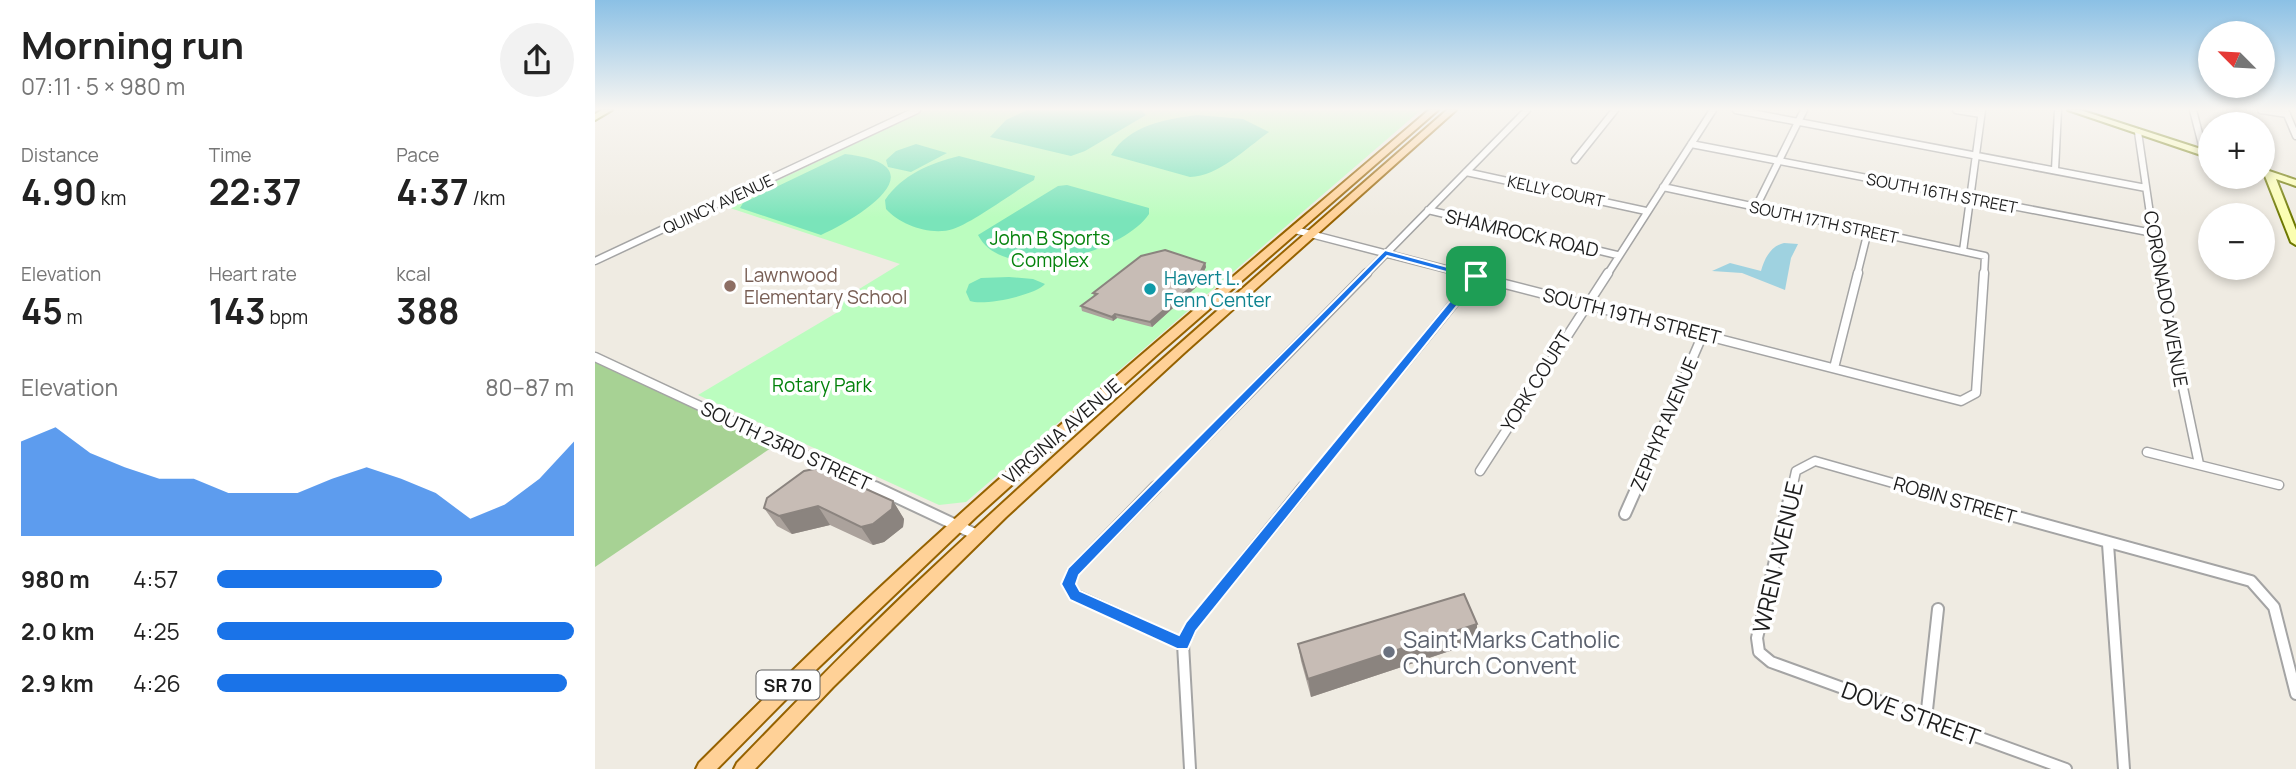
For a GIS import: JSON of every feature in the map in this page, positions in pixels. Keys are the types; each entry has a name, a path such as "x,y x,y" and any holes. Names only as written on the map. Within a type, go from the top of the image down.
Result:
{"main road":[{"name":"VIRGINIA AVENUE","path":"705,769 823,650 956,525 1392,146"},
{"name":"VIRGINIA AVENUE","path":"743,769 855,652 977,535 1411,146"},
{"path":"1105,418 1182,340 1179,330"}],"street":[{"name":"QUINCY AVENUE","path":"595,261 840,146"},
{"path":"1183,644 1075,595 1069,584 1073,572 1492,146"},
{"path":"1575,160 1586,146"},
{"name":"YORK COURT","path":"1480,471 1616,255 1690,146"},
{"name":"SOUTH 16TH STREET","path":"1701,146 2153,233"},
{"path":"1756,207 1787,146"},
{"path":"1927,146 2146,188"},
{"path":"1963,251 1977,146"},
{"path":"2055,170 2056,146"},
{"name":"CORONADO AVENUE","path":"2140,146 2164,309 2199,464"},
{"name":"KELLY COURT","path":"1466,172 1646,211"},
{"path":"2275,176 2296,183"},
{"name":"SOUTH 17TH STREET","path":"1663,187 1985,256 1976,393 1969,399"},
{"path":"2273,189 2296,242"},
{"name":"SHAMROCK ROAD","path":"1428,211 1616,255"},
{"name":"SOUTH 19TH STREET","path":"1295,230 1961,401 1969,399"},
{"path":"1835,368 1868,231"},
{"path":"1189,769 1183,644 1191,627 1476,276"},
{"name":"ZEPHYR AVENUE","path":"1625,514 1703,334"},
{"name":"SOUTH 23RD STREET","path":"595,357 977,535"},
{"path":"2147,452 2279,485"},
{"name":"ROBIN STREET","path":"1803,464 1815,461 2108,544 2251,581 2274,607 2296,694"},
{"name":"WREN AVENUE","path":"1759,652 1757,638 1790,496 1796,471 1803,464"},
{"path":"2108,544 2124,769"},
{"path":"1926,719 1938,609"},
{"name":"DOVE STREET","path":"1759,652 1771,662 2066,769"}],"green space":[{"name":"John B Sports Complex","path":"850,146 1379,146 966,502 939,505 698,395 843,309 833,305 900,264 724,206"},
{"path":"911,146 922,146 947,153 911,172 888,167 886,160 896,151"},
{"path":"1028,146 1094,146 1071,156"},
{"path":"1118,146 1250,146 1221,167 1190,177 1111,155"},
{"path":"845,154 873,160 888,169 891,180 872,204 837,227 821,235 740,208 743,203"},
{"path":"959,156 1035,176 1034,180 972,220 944,231 917,228 899,220 886,209 885,200 908,177"},
{"path":"1067,185 1149,208 1149,214 1135,228 1115,241 1064,259 1012,259 992,251 978,235 1058,186"},
{"path":"981,278 1033,279 1045,284 1031,292 1009,298 986,302 970,301 966,292 969,284"},
{"path":"595,362 774,446 595,567"}],"water":[{"path":"1784,243 1798,244 1791,258 1785,290 1742,273 1712,271 1730,263 1761,271 1771,250"}],"building":[{"name":"Havert L. Fenn Center","path":"1165,250 1205,263 1201,271 1204,276 1150,322 1115,314 1112,317 1081,306 1097,294 1093,293 1141,256"},
{"path":"819,468 893,501 892,509 873,524 861,527 818,506 779,516 764,508 767,498 804,471"},
{"path":"1464,594 1477,624 1308,679 1298,644"}],"place":[{"name":"Lawnwood Elementary School","path":"730,286"},
{"name":"Havert L. Fenn Center","path":"1150,289"},
{"name":"Saint Marks Catholic Church Convent","path":"1389,652"}],"route":[{"path":"1385,253 1476,276 1191,627 1183,644 1075,595 1069,584 1073,572 1385,253"}],"park label":[{"name":"Rotary Park","path":"822,385"}]}
